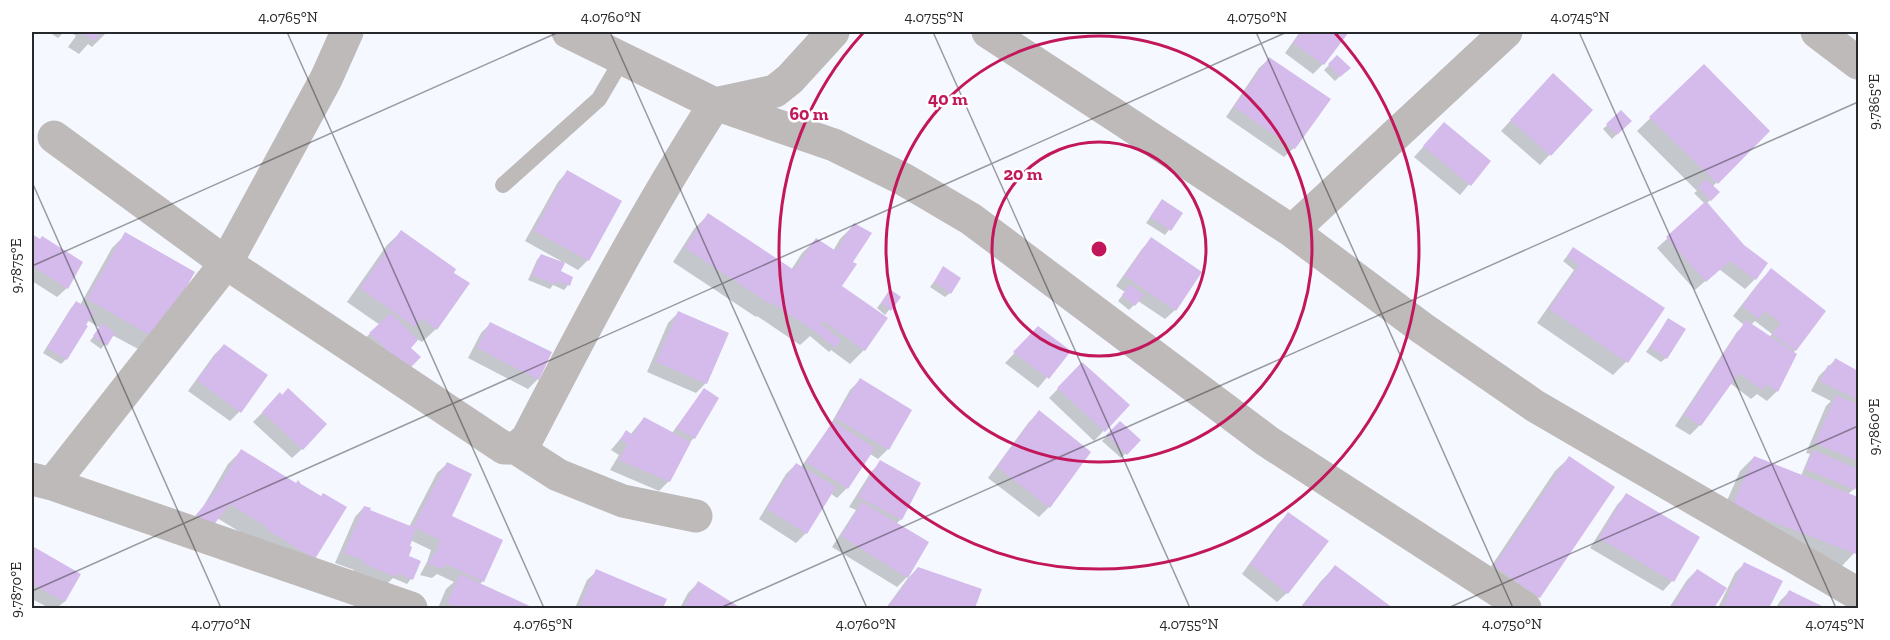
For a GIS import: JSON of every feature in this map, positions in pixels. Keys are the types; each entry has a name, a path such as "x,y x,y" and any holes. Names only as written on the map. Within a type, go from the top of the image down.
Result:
{"street":[{"path":"347,32 326,79 226,263 42,482 403,607"},
{"path":"568,32 715,104 834,145 903,179 971,219 1267,441 1525,609"},
{"path":"516,448 527,440 604,291 675,166 715,104 775,91 790,79 833,32"},
{"path":"988,32 1292,231 1422,328 1534,406 1857,588"},
{"path":"1292,231 1506,32"},
{"path":"1817,32 1858,63"},
{"path":"54,136 226,263 504,448 516,448 558,475 623,501 696,516"}],"lane":[{"path":"503,185 599,99 623,57"}],"building":[{"path":"80,32 100,32 94,41"},
{"path":"1301,32 1349,32 1324,65 1293,43"},
{"path":"1337,55 1351,68 1340,77 1328,64"},
{"path":"1269,57 1331,99 1295,149 1234,107"},
{"path":"1704,64 1770,131 1718,184 1649,117"},
{"path":"1553,73 1593,110 1551,156 1510,120"},
{"path":"1621,110 1632,121 1617,135 1606,124"},
{"path":"1444,122 1491,161 1471,186 1423,146"},
{"path":"567,170 622,201 589,261 534,231"},
{"path":"1706,179 1720,192 1711,201 1698,187"},
{"path":"1162,199 1183,213 1171,231 1150,217"},
{"path":"1706,201 1744,245 1768,263 1756,280 1730,261 1706,282 1666,237"},
{"path":"708,213 794,270 816,238 836,251 854,223 872,233 853,262 857,264 842,286 888,318 865,351 823,321 821,324 841,340 835,348 816,332 685,248"},
{"path":"401,230 456,269 454,273 470,283 437,330 421,318 415,327 360,288"},
{"path":"125,232 195,272 157,339 87,299"},
{"path":"32,234 40,239 42,236 83,262 68,289 32,266"},
{"path":"1151,237 1202,272 1176,311 1125,276"},
{"path":"1573,247 1665,308 1628,363 1549,309 1579,266 1567,256"},
{"path":"541,254 565,263 561,271 573,277 570,286 557,281 556,285 532,275"},
{"path":"943,266 961,278 951,294 934,282"},
{"path":"1771,268 1826,311 1796,351 1772,334 1781,323 1765,311 1759,319 1742,306"},
{"path":"1130,284 1144,295 1135,306 1122,295"},
{"path":"890,289 901,297 891,311 881,303"},
{"path":"76,301 94,312 67,360 47,348"},
{"path":"678,311 729,333 707,384 656,362"},
{"path":"391,313 418,340 411,348 421,357 408,370 369,333"},
{"path":"1668,318 1686,329 1667,359 1650,347"},
{"path":"1746,320 1797,354 1778,392 1766,384 1762,390 1739,373 1701,426 1684,415"},
{"path":"490,322 552,352 539,380 477,348"},
{"path":"102,323 115,333 107,346 93,336"},
{"path":"1038,326 1071,351 1049,379 1013,352"},
{"path":"224,344 268,375 241,413 197,380"},
{"path":"1835,358 1858,371 1858,400 1820,381 1828,365 1832,367"},
{"path":"1082,362 1130,405 1105,432 1057,388"},
{"path":"860,378 912,410 889,450 835,418"},
{"path":"288,388 327,424 303,450 262,412 280,392 282,395"},
{"path":"704,388 719,398 695,439 676,428"},
{"path":"1836,395 1858,404 1858,461 1815,443"},
{"path":"1039,410 1091,452 1050,508 997,467"},
{"path":"644,417 691,442 670,482 619,460 628,444 620,440 626,430 633,435"},
{"path":"833,421 875,448 848,489 806,462"},
{"path":"1120,421 1141,440 1127,455 1106,435"},
{"path":"241,449 296,483 298,480 321,496 323,493 347,507 315,559 230,504 212,527 196,515 216,491"},
{"path":"1813,450 1858,469 1858,482 1855,490 1805,469"},
{"path":"1569,456 1615,487 1540,598 1494,566"},
{"path":"1754,456 1858,497 1856,554 1732,506"},
{"path":"880,460 921,483 902,520 858,497"},
{"path":"447,462 472,474 452,516 503,540 484,582 446,564 443,569 428,564 433,554 435,555 440,540 416,528 409,556 421,561 413,580 398,573 396,577 344,553 364,506 413,527"},
{"path":"796,463 836,487 807,534 767,509"},
{"path":"1626,493 1700,537 1674,582 1599,538"},
{"path":"862,502 929,542 908,578 841,536"},
{"path":"1288,512 1329,541 1288,594 1250,564"},
{"path":"34,547 81,574 65,602 32,584"},
{"path":"1744,562 1783,581 1769,608 1722,608"},
{"path":"1335,565 1393,608 1301,608"},
{"path":"918,567 982,589 975,608 887,608"},
{"path":"596,569 667,599 663,608 579,608"},
{"path":"1697,569 1727,588 1714,608 1671,608"},
{"path":"460,574 534,608 458,608 447,603"},
{"path":"698,581 741,608 683,608"},
{"path":"1789,590 1822,606 1821,608 1780,608"}]}
